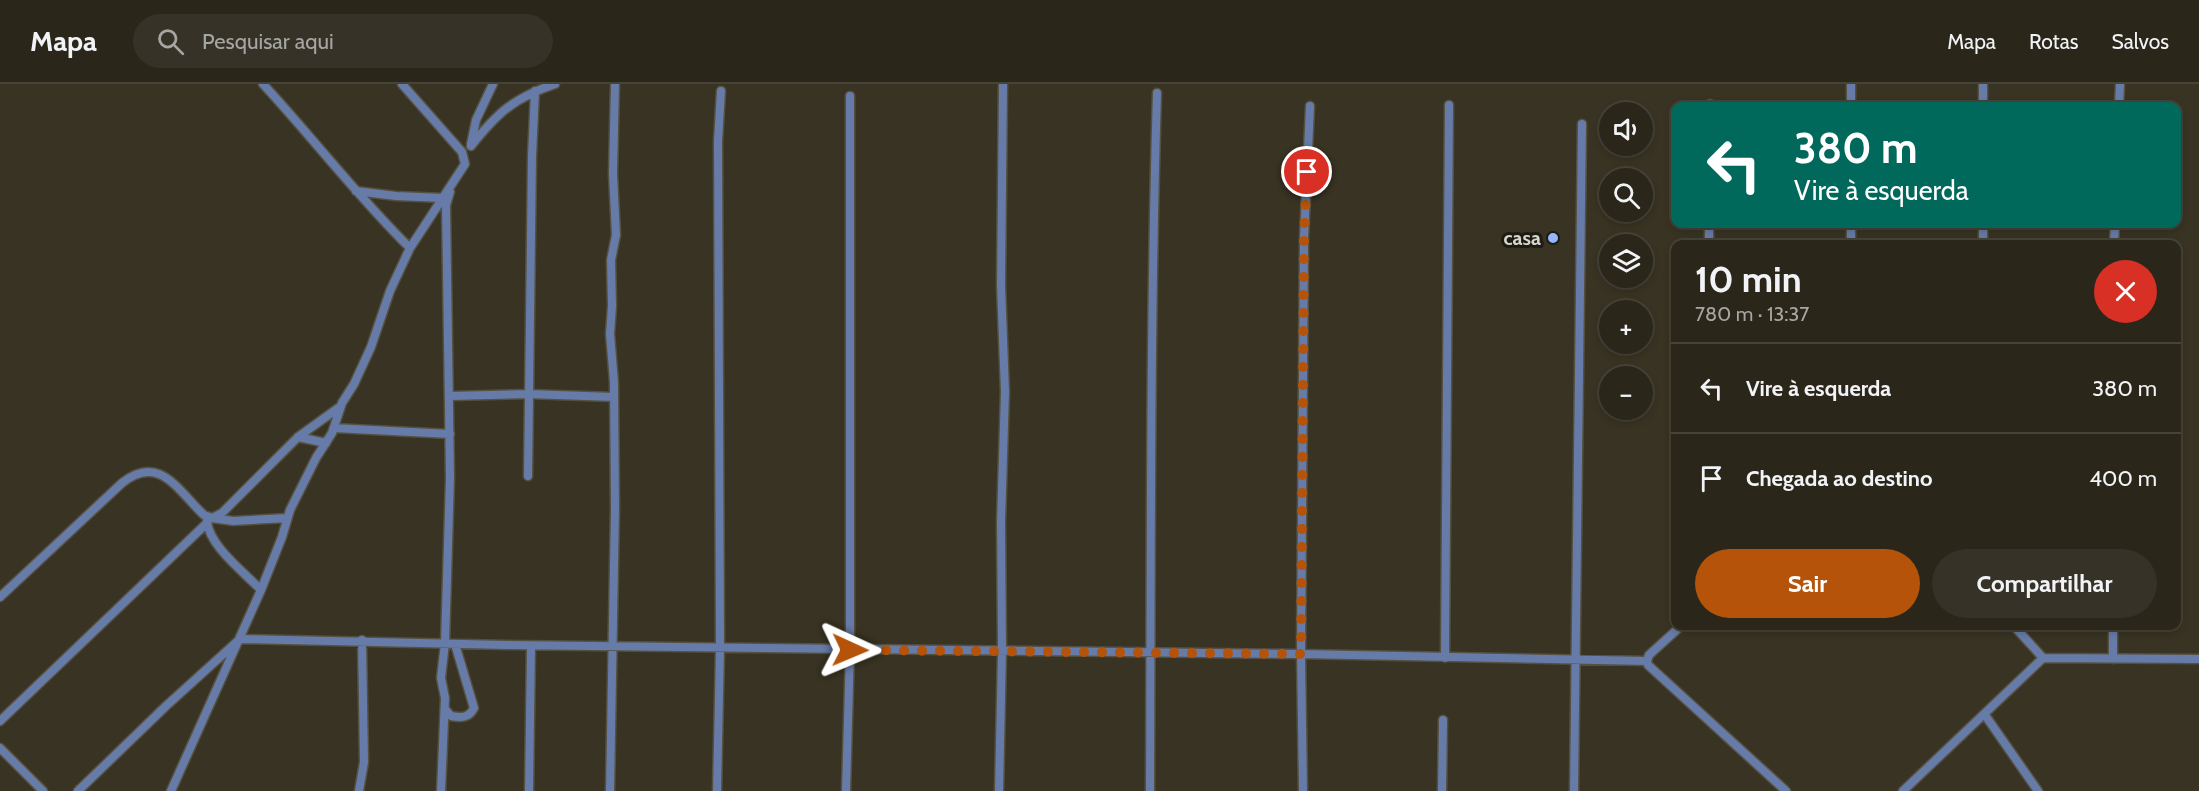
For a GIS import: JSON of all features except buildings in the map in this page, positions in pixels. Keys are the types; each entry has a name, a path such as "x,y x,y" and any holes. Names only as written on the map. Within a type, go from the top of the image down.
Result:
{"street":[{"path":"263,84 410,249"},
{"path":"402,84 462,152 465,164 451,189 446,205 450,478 445,643 441,678 445,692 441,791"},
{"path":"471,146 476,120 493,84"},
{"path":"462,152 471,146 499,113 519,99 555,84"},
{"path":"610,791 615,508 614,397 610,334 611,260 616,235 613,174 615,84"},
{"path":"999,791 1002,651 1001,522 1005,392 1001,264 1003,84"},
{"path":"1851,84 1851,102"},
{"path":"1983,84 1983,102"},
{"path":"2119,102 2120,84"},
{"path":"717,791 720,648 718,141 721,91"},
{"path":"528,476 535,92"},
{"path":"1150,791 1150,474 1157,93"},
{"path":"846,791 850,650 850,96"},
{"path":"1445,658 1449,105"},
{"path":"1303,791 1301,654 1304,238 1310,106"},
{"path":"1574,791 1582,124"},
{"path":"171,791 261,590 287,518 315,458 334,428 341,406 371,347 385,301 410,249 442,198 451,189"},
{"path":"356,191 442,198"},
{"path":"450,396 528,394 614,397"},
{"path":"0,721 209,520 222,513 298,437 341,406"},
{"path":"334,428 450,434"},
{"path":"298,437 326,443"},
{"path":"0,597 122,483 135,474 151,471 165,476 209,520 216,544 261,590"},
{"path":"209,520 287,518"},
{"path":"1647,661 1652,652 1677,630"},
{"path":"2018,630 2043,658"},
{"path":"2113,630 2113,658"},
{"path":"78,791 240,639 362,640 531,646 1301,654 1647,661"},
{"path":"359,791 364,762 362,640"},
{"path":"445,709 451,716 464,717 474,708 455,644"},
{"path":"529,791 531,646"},
{"path":"1903,791 2043,658 2199,659"},
{"path":"1647,661 1786,791"},
{"path":"1985,715 2038,791"},
{"path":"1442,791 1443,720"},
{"path":"0,748 43,791"}],"place":[{"name":"casa","path":"1553,238"}],"route":[{"path":"850,650 1301,654 1304,238 1307,172"}]}
